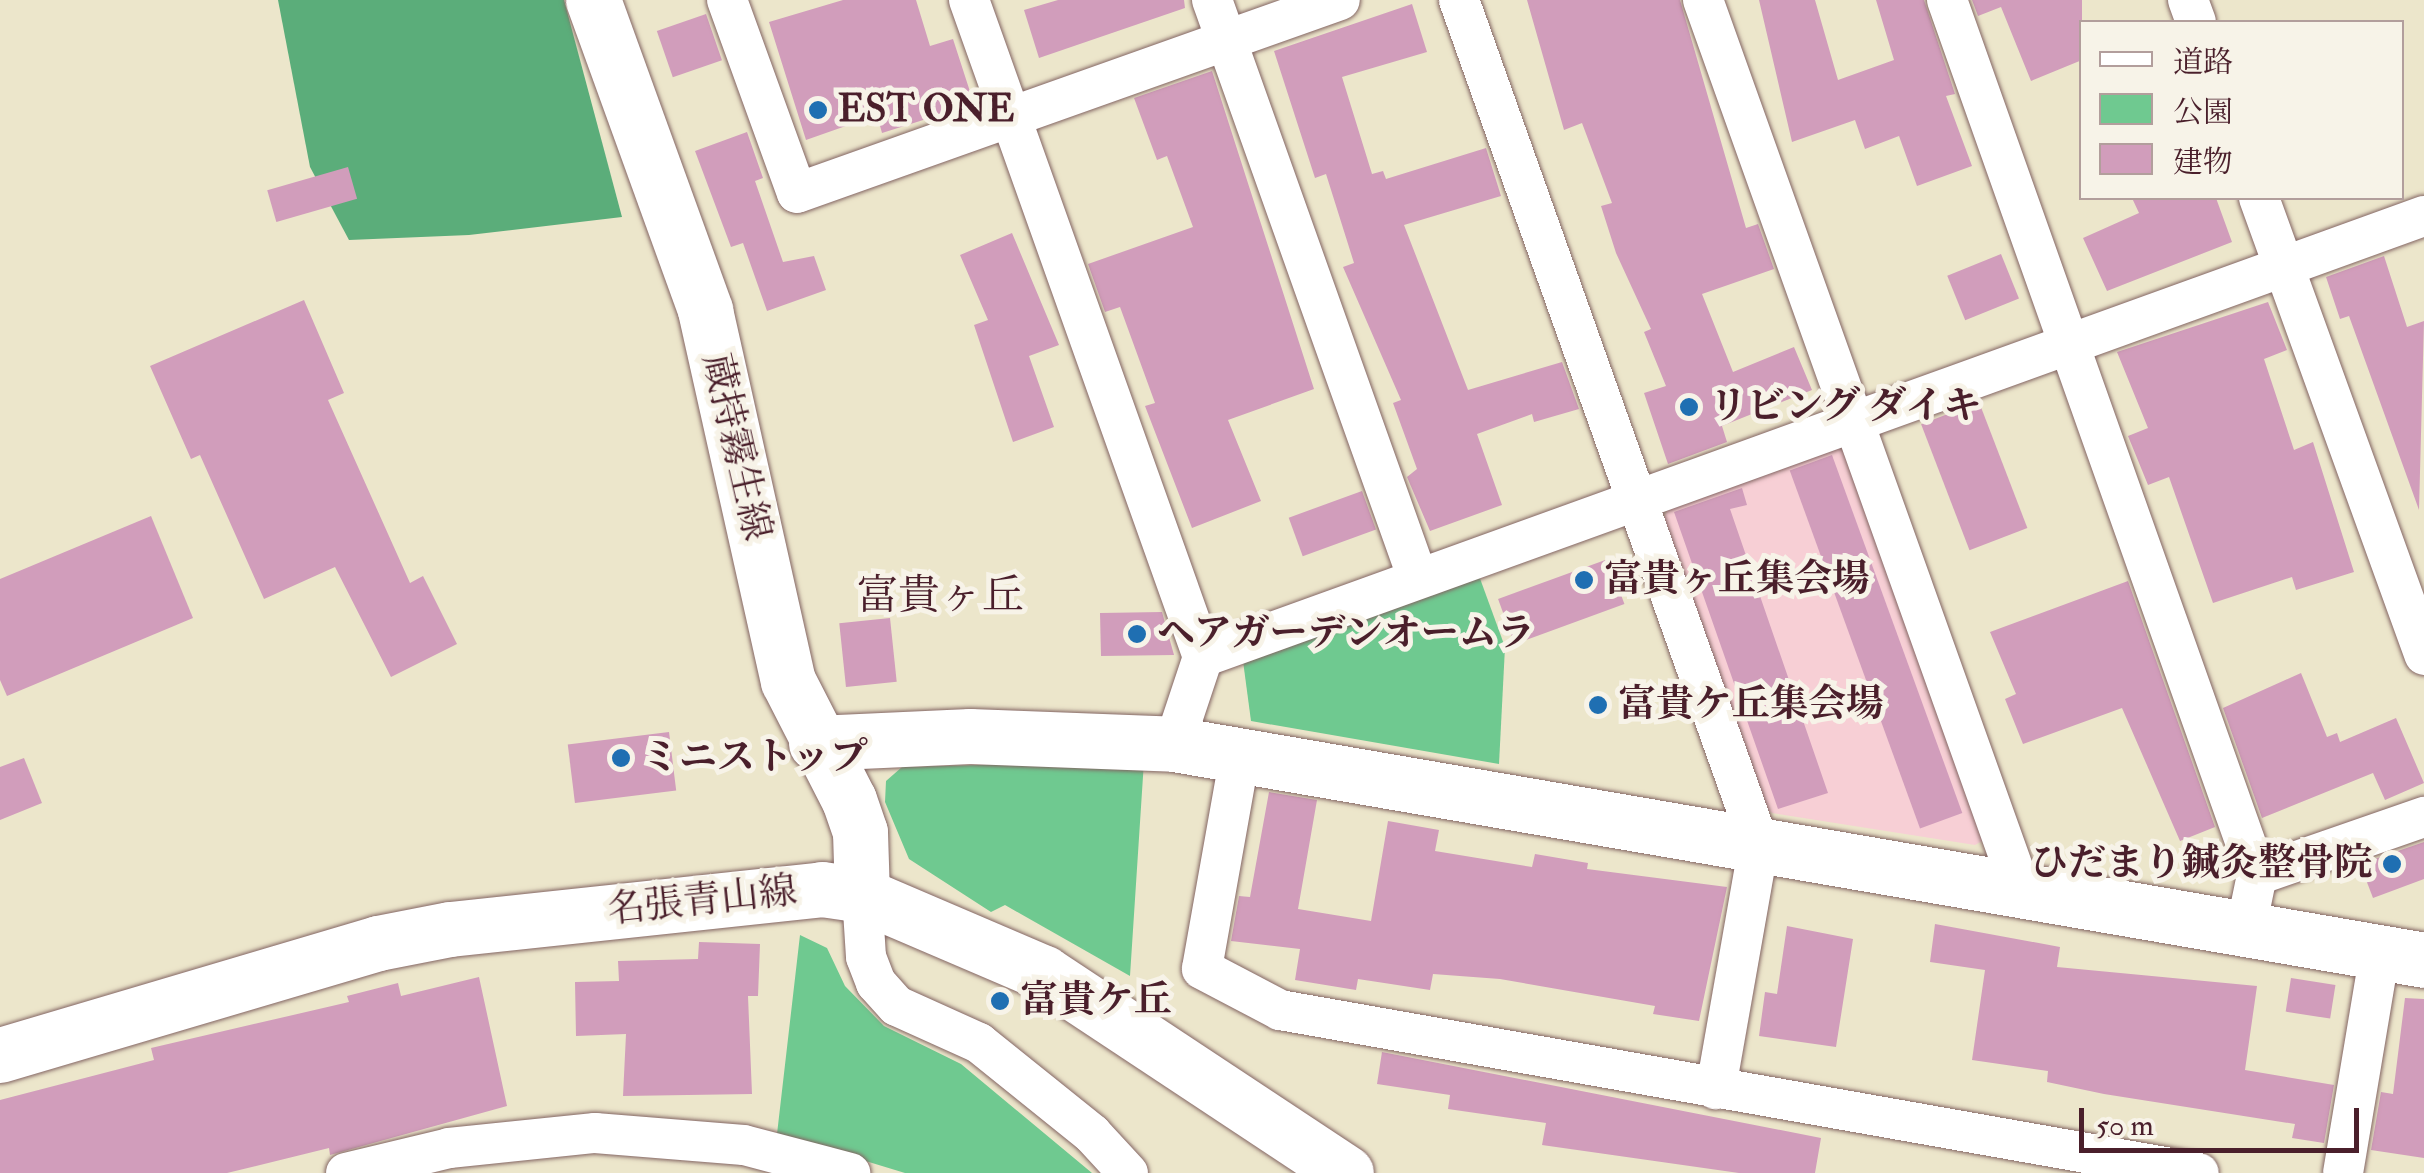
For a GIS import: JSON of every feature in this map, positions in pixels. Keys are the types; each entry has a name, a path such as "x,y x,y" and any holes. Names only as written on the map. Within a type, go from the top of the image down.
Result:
{"main road":[{"name":"蔵持霧生線","path":"594,0 704,310 788,680 860,832 862,895"},
{"path":"816,743 970,736 1174,744 2402,956"},
{"name":"名張青山線","path":"0,1056 362,948 450,929 822,888 862,895 1044,973 1346,1173"}],"street":[{"path":"727,0 797,193 1340,0"},
{"path":"969,0 1203,657 1174,744"},
{"path":"1212,0 1418,576"},
{"path":"1458,0 1759,844 1716,1089"},
{"path":"1703,0 2021,890"},
{"path":"1947,0 2257,876 2246,928"},
{"path":"2260,200 2424,655"},
{"path":"1203,657 1634,497 2424,216"},
{"path":"1240,755 1202,969 1280,1010 1716,1089 1985,1156 2198,1173"},
{"path":"2257,876 2424,817"},
{"path":"862,895 866,957 876,983 897,1006 979,1043 1092,1134 1128,1173"},
{"path":"2343,1173 2402,956"},
{"path":"346,1173 468,1145 596,1133 744,1145 850,1173"}],"shaded area":[{"path":"1833,445 1852,455 1989,837 1975,845 1772,813 1761,804 1662,523 1673,497"}],"green space":[{"path":"278,0 564,0 622,217 469,235 349,240 310,167"},
{"path":"1478,573 1505,647 1499,764 1251,721 1243,661"},
{"path":"1144,761 1130,976 1005,905 991,912 909,859 885,802 886,781 902,767"},
{"path":"800,935 827,948 845,986 884,1026 961,1064 1092,1173 905,1173 777,1134"}],"building":[{"path":"843,0 916,0 930,46 953,39 974,104 882,133 877,115 806,140 769,22"},
{"path":"1058,0 1184,0 1185,8 1039,58 1024,10"},
{"path":"1527,0 1680,0 1746,228 1758,224 1774,269 1702,294 1733,372 1794,347 1812,390 1722,426 1727,442 1668,464 1644,393 1666,386 1644,332 1651,329 1616,253 1601,206 1612,203 1582,123 1564,130"},
{"path":"1759,0 1815,0 1838,80 1894,60 1876,0 1924,0 1955,94 1946,96 1972,166 1917,186 1899,136 1865,149 1855,120 1792,142"},
{"path":"1972,0 2082,0 2079,61 2031,81 2001,7 1978,16"},
{"path":"1412,4 1427,52 1342,77 1372,174 1383,171 1386,179 1486,148 1501,196 1404,225 1468,390 1562,362 1579,409 1534,422 1532,414 1477,434 1502,505 1430,531 1407,477 1417,469 1393,403 1401,400 1343,267 1354,263 1326,174 1315,178 1274,51"},
{"path":"706,14 722,60 673,77 657,31"},
{"path":"1212,71 1314,389 1228,420 1261,501 1192,528 1145,406 1155,403 1120,307 1105,312 1088,264 1193,227 1167,156 1157,160 1134,98"},
{"path":"747,132 763,178 755,181 783,262 814,256 826,290 767,311 743,243 731,247 695,151"},
{"path":"348,167 357,199 276,222 267,190"},
{"path":"2133,200 2217,200 2232,242 2107,291 2083,238 2139,213"},
{"path":"1012,233 1059,345 1029,356 1054,427 1013,442 974,325 988,320 960,255"},
{"path":"2001,254 2019,299 1965,320 1947,276"},
{"path":"2384,256 2407,327 2424,321 2419,510 2349,316 2340,319 2326,277"},
{"path":"304,300 344,393 328,400 410,583 423,576 457,644 391,677 335,567 264,599 200,455 191,459 150,366"},
{"path":"2268,302 2287,350 2264,359 2294,450 2313,442 2354,572 2296,590 2292,577 2213,603 2169,477 2148,485 2128,436 2148,428 2117,352"},
{"path":"1979,402 2027,528 1969,550 1921,424"},
{"path":"1832,455 1962,813 1920,828 1790,470"},
{"path":"1742,488 1747,505 1730,509 1828,793 1778,809 1674,512"},
{"path":"1362,491 1376,530 1303,556 1289,518"},
{"path":"151,516 193,618 7,696 0,680 0,579"},
{"name":"富貴ヶ丘集会場","path":"1608,559 1624,604 1514,644 1498,599"},
{"path":"2128,581 2215,827 2180,841 2122,708 2023,744 2005,699 2016,694 1990,632"},
{"name":"ヘアガーデンオームラ","path":"1162,612 1174,655 1101,656 1100,613"},
{"path":"890,618 897,682 846,687 839,623"},
{"path":"2301,673 2327,737 2337,733 2340,742 2396,718 2424,783 2385,800 2373,773 2262,818 2223,708"},
{"name":"ミニストップ","path":"669,732 676,791 575,803 568,744"},
{"path":"24,758 42,803 0,820 0,767"},
{"path":"1269,792 1317,800 1298,909 1371,921 1388,821 1439,830 1435,851 1532,867 1535,854 1588,863 1587,869 1727,887 1699,1021 1653,1014 1655,1006 1500,979 1433,974 1430,990 1358,979 1356,990 1295,980 1300,949 1231,941 1239,896 1250,897"},
{"name":"ひだまり鍼灸整骨院","path":"2424,842 2424,879 2373,898 2360,864"},
{"path":"1935,924 2060,947 2057,967 2257,986 2245,1070 2334,1085 2324,1143 2292,1138 2295,1124 2104,1094 2047,1082 2048,1071 1972,1060 1985,970 1930,962"},
{"path":"1787,926 1853,939 1836,1047 1759,1036 1765,992 1777,994"},
{"path":"699,942 760,944 758,996 748,996 752,1094 623,1096 626,1034 576,1036 575,982 619,981 618,961 698,959"},
{"path":"479,977 507,1106 330,1155 329,1148 227,1173 0,1173 0,1100 154,1060 151,1048 349,1002 347,996 398,983 401,996"},
{"path":"2291,978 2335,985 2330,1019 2286,1012"},
{"path":"2405,998 2424,999 2424,1158 2371,1150 2381,1092 2393,1094"},
{"path":"1382,1052 1821,1138 1815,1173 1739,1173 1542,1145 1546,1123 1448,1109 1450,1095 1377,1084"}],"place":[{"name":"EST ONE","path":"818,110"},
{"name":"リビング ダイキ","path":"1689,407"},
{"name":"富貴ヶ丘集会場","path":"1584,580"},
{"name":"ヘアガーデンオームラ","path":"1137,634"},
{"name":"富貴ケ丘集会場","path":"1598,705"},
{"name":"ミニストップ","path":"621,758"},
{"name":"ひだまり鍼灸整骨院","path":"2392,864"},
{"name":"富貴ケ丘","path":"1000,1001"}],"district":[{"name":"富貴ヶ丘","path":"940,596"}]}
